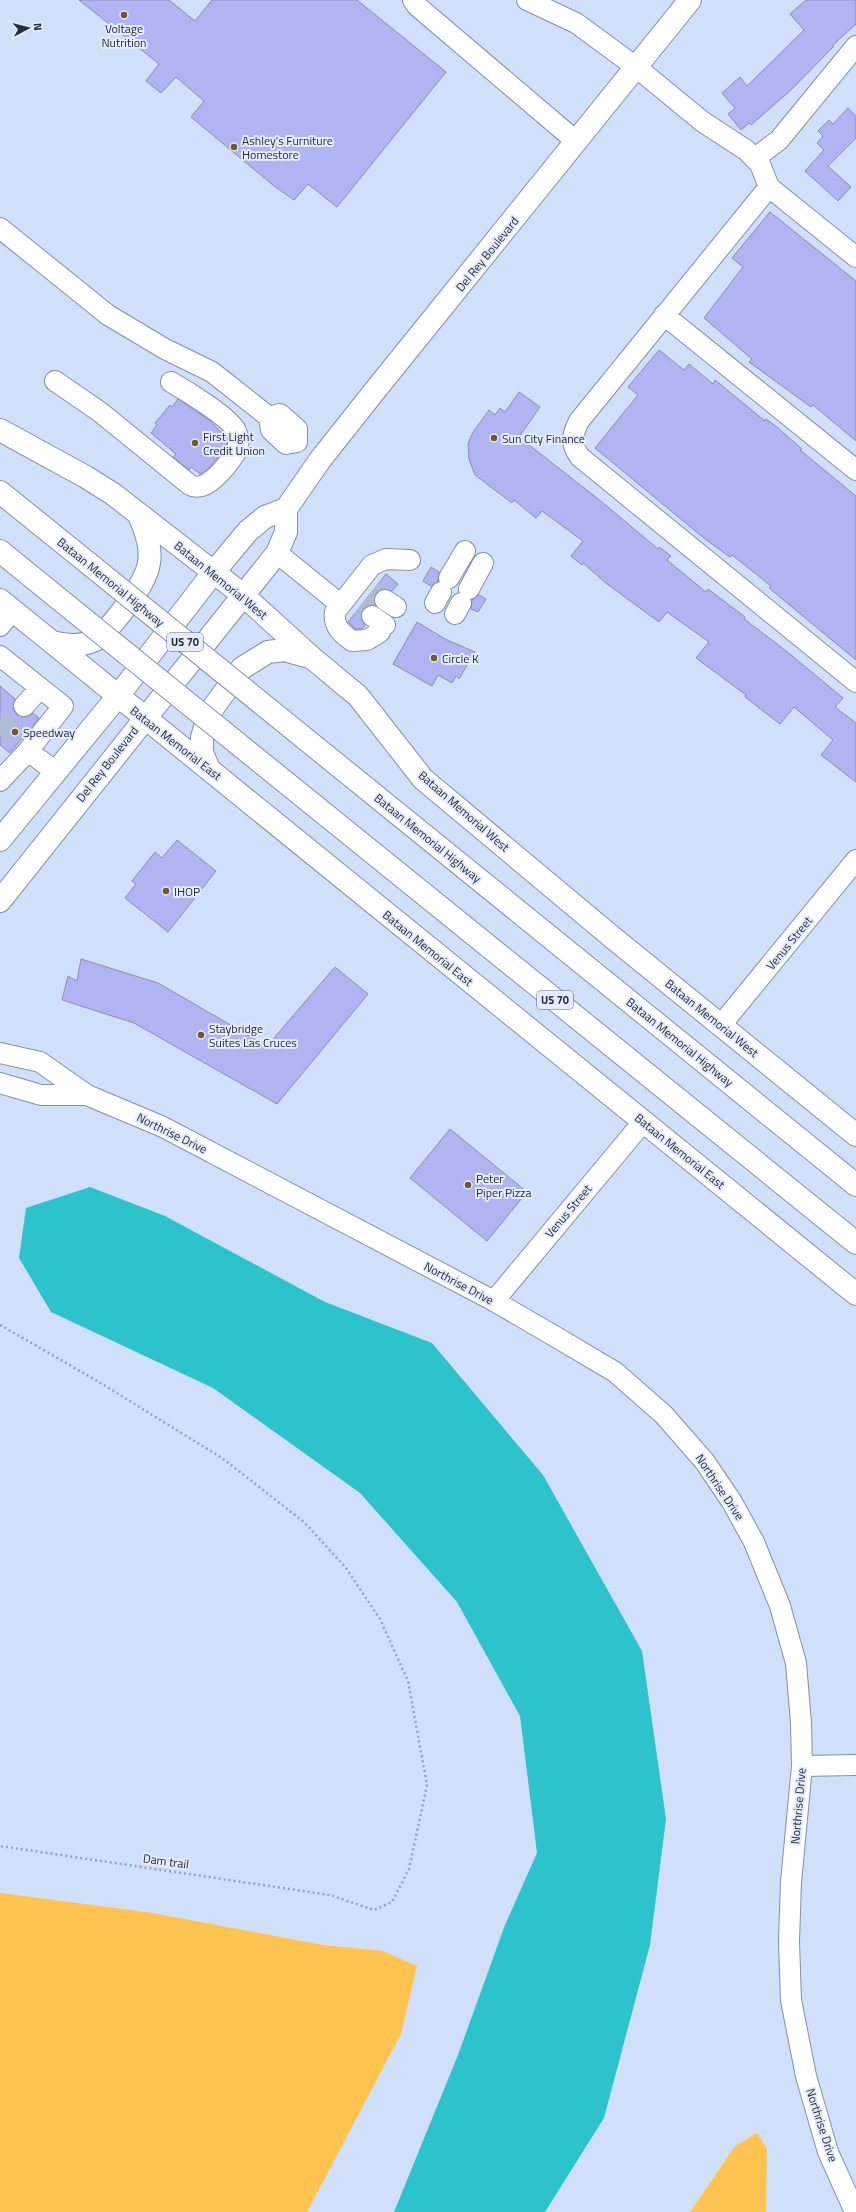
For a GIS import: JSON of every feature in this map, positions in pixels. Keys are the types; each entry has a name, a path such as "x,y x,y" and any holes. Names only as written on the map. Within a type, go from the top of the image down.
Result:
{"main road":[{"name":"Del Rey Boulevard","path":"0,840 118,696 213,573 256,524 286,508 320,460 690,0"},
{"name":"Bataan Memorial West","path":"0,430 86,476 139,514 243,595 311,657 358,696 424,779 612,937 856,1135"},
{"name":"Bataan Memorial Highway","path":"0,492 856,1185"},
{"name":"Del Rey Boulevard","path":"4,887 144,718 277,553 286,532 286,508"},
{"path":"52,642 77,646 90,643 99,638 107,631 140,587 150,565 151,554 150,542 139,514"},
{"name":"US 70","path":"0,551 856,1244"},
{"name":"Bataan Memorial East","path":"4,612 52,642 856,1294"},
{"path":"209,768 202,753 202,737 210,712 242,668 268,652 284,650 311,657"}],"street":[{"path":"413,0 417,6 577,142"},
{"path":"527,0 576,23 636,67 703,122 755,158 760,164 769,186 856,257"},
{"path":"755,158 779,140 856,46"},
{"path":"769,186 579,421 572,441 574,450 580,457 856,682"},
{"path":"0,228 114,319 165,349 212,372 269,417 271,430 286,444 297,442 320,460"},
{"path":"664,316 856,470"},
{"path":"56,381 100,412 190,485 202,487 214,479 236,452 238,445 236,431 228,421 171,382"},
{"path":"442,591 465,551"},
{"path":"277,553 370,606 378,561 393,558 410,560"},
{"path":"462,602 483,563"},
{"path":"0,656 62,706 28,751 0,781"},
{"path":"24,706 40,688"},
{"path":"28,751 56,772"},
{"name":"Venus Street","path":"721,1025 856,860"},
{"name":"Northrise Drive","path":"0,1053 40,1062 87,1095 163,1127 494,1301 615,1372 664,1415 705,1462 732,1502 754,1542 770,1576 796,1663 801,1723 802,1766 790,1882 789,1941 791,2000 806,2076 828,2152 855,2212"},
{"name":"Northrise Drive","path":"0,1083 41,1095 87,1095"},
{"name":"Venus Street","path":"494,1301 643,1122"},
{"path":"802,1766 856,1765"}],"path":[{"name":"Dam trail","path":"0,1325 101,1383 228,1463 304,1522 346,1568 380,1620 408,1680 427,1785 409,1869 392,1902 374,1910 330,1895 0,1846"}],"shaded area":[{"path":"90,1187 165,1216 325,1302 432,1343 543,1475 642,1651 666,1819 650,1945 604,2118 545,2212 394,2212 458,2055 505,1925 537,1853 520,1716 457,1602 360,1493 213,1388 51,1312 19,1258 26,1208"},
{"path":"0,1893 153,1913 323,1945 383,1951 417,1966 401,2034 307,2212 0,2212"},
{"path":"757,2133 767,2149 766,2212 690,2212 735,2146"}],"building":[{"path":"79,0 169,0 195,21 212,0 357,0 446,72 337,207 308,184 294,200 274,186 191,117 204,101 176,77 161,93 146,81 159,64"},
{"path":"806,0 856,0 856,24 833,45 834,46 791,90 751,125 749,123 741,130 728,114 735,108 722,93 740,77 747,86 804,30 790,14"},
{"path":"848,108 856,116 856,138 828,166 851,187 838,201 805,171 824,150 817,143 823,136 818,131 829,120 833,124"},
{"path":"770,212 856,281 856,441 813,405 811,407 749,362 752,359 704,318 743,267 732,258"},
{"path":"659,350 684,370 689,364 713,384 715,380 765,421 766,419 777,427 802,449 800,450 856,496 856,660 769,588 771,586 732,555 730,557 705,539 595,448 638,395 628,387"},
{"path":"519,392 540,407 519,437 602,502 658,549 659,547 671,556 667,560 706,592 708,589 745,617 744,619 785,650 843,698 835,707 856,723 856,782 821,755 833,740 794,707 780,724 745,697 746,695 696,658 709,642 667,612 659,622 607,584 583,563 582,565 571,556 583,541 542,511 536,518 514,500 512,503 475,475 469,459 468,444 473,432 489,410 495,415 500,408 505,412"},
{"name":"First Light Credit Union","path":"178,399 210,421 226,437 227,443 223,451 209,468 200,474 191,467 189,470 173,457 176,454 151,433 157,425 155,423 170,405 172,407"},
{"path":"431,567 439,572 438,581 431,586 423,581"},
{"path":"386,574 398,584 392,591 385,589 376,594 374,599 375,605 367,606 361,615 365,625 362,629 355,629 348,622"},
{"path":"479,595 486,599 478,612 471,609 472,600"},
{"name":"Circle K","path":"417,622 447,640 475,652 459,679 456,676 452,683 438,675 432,686 393,664"},
{"name":"Speedway","path":"0,686 15,699 13,709 17,715 27,717 33,713 39,718 10,753 0,745"},
{"name":"IHOP","path":"177,840 216,871 168,932 125,898 136,884 132,881 155,852 162,858"},
{"name":"Staybridge Suites Las Cruces","path":"81,959 158,983 267,1046 335,967 368,994 277,1104 134,1023 62,1000 68,976 77,981"},
{"name":"Peter Piper Pizza","path":"450,1129 527,1192 487,1241 410,1178"}],"tunnel":[{"path":"372,591 385,600"},
{"path":"360,606 372,616"},
{"path":"0,735 24,706"}],"place":[{"name":"Voltage Nutrition","path":"124,15"},
{"name":"Ashley's Furniture Homestore","path":"234,147"},
{"name":"Sun City Finance","path":"494,438"},
{"name":"First Light Credit Union","path":"195,443"},
{"name":"Circle K","path":"434,658"},
{"name":"Speedway","path":"15,732"},
{"name":"IHOP","path":"166,891"},
{"name":"Staybridge Suites Las Cruces","path":"201,1035"},
{"name":"Peter Piper Pizza","path":"468,1185"}]}
